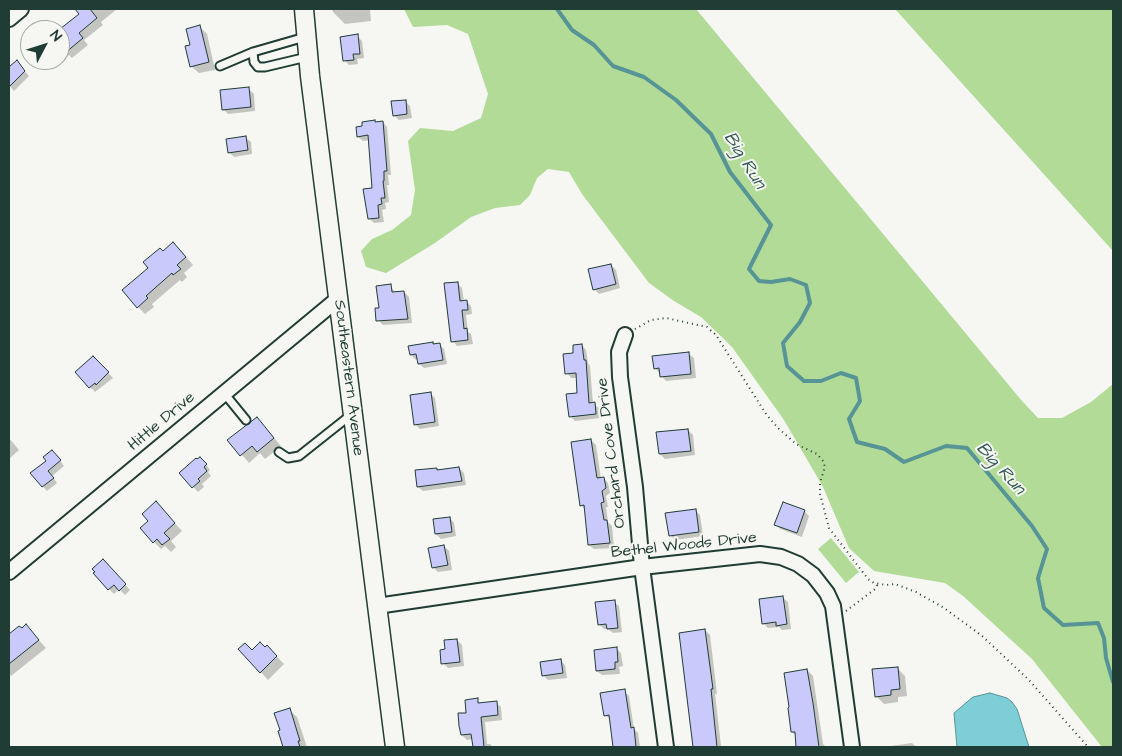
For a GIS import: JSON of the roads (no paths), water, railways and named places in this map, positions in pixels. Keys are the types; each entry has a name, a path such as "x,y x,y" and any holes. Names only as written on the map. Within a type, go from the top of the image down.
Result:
{"street":[{"path":"9,19 21,9"},
{"name":"Southeastern Avenue","path":"304,9 308,56 395,747"},
{"name":"Hittle Drive","path":"9,572 338,298"},
{"name":"Orchard Cove Drive","path":"625,335 619,352 620,376 642,567 666,747"},
{"name":"Bethel Woods Drive","path":"377,606 642,567 760,554 773,555 798,564 814,575 827,593 835,620 852,747"}],"lane":[{"path":"220,66 253,52 307,37"},
{"path":"253,52 254,62 258,67 308,56"},
{"path":"224,393 246,420"},
{"path":"279,452 288,458 300,456 353,413"}],"water":[{"path":"990,693 1007,698 1012,702 1017,709 1029,747 957,747 954,713 973,697"}],"waterway":[{"name":"Big Run","path":"557,9 572,30 594,45 613,66 644,77 676,100 711,134 730,172 771,225 749,269 759,281 771,282 790,279 806,285 810,303 800,322 783,343 787,366 804,381 821,381 841,373 856,378 860,401 849,419 857,442 885,449 904,462 946,446 967,448 1032,526 1047,549 1038,578 1044,608 1063,625 1098,623 1104,638 1106,658 1113,682"}]}
